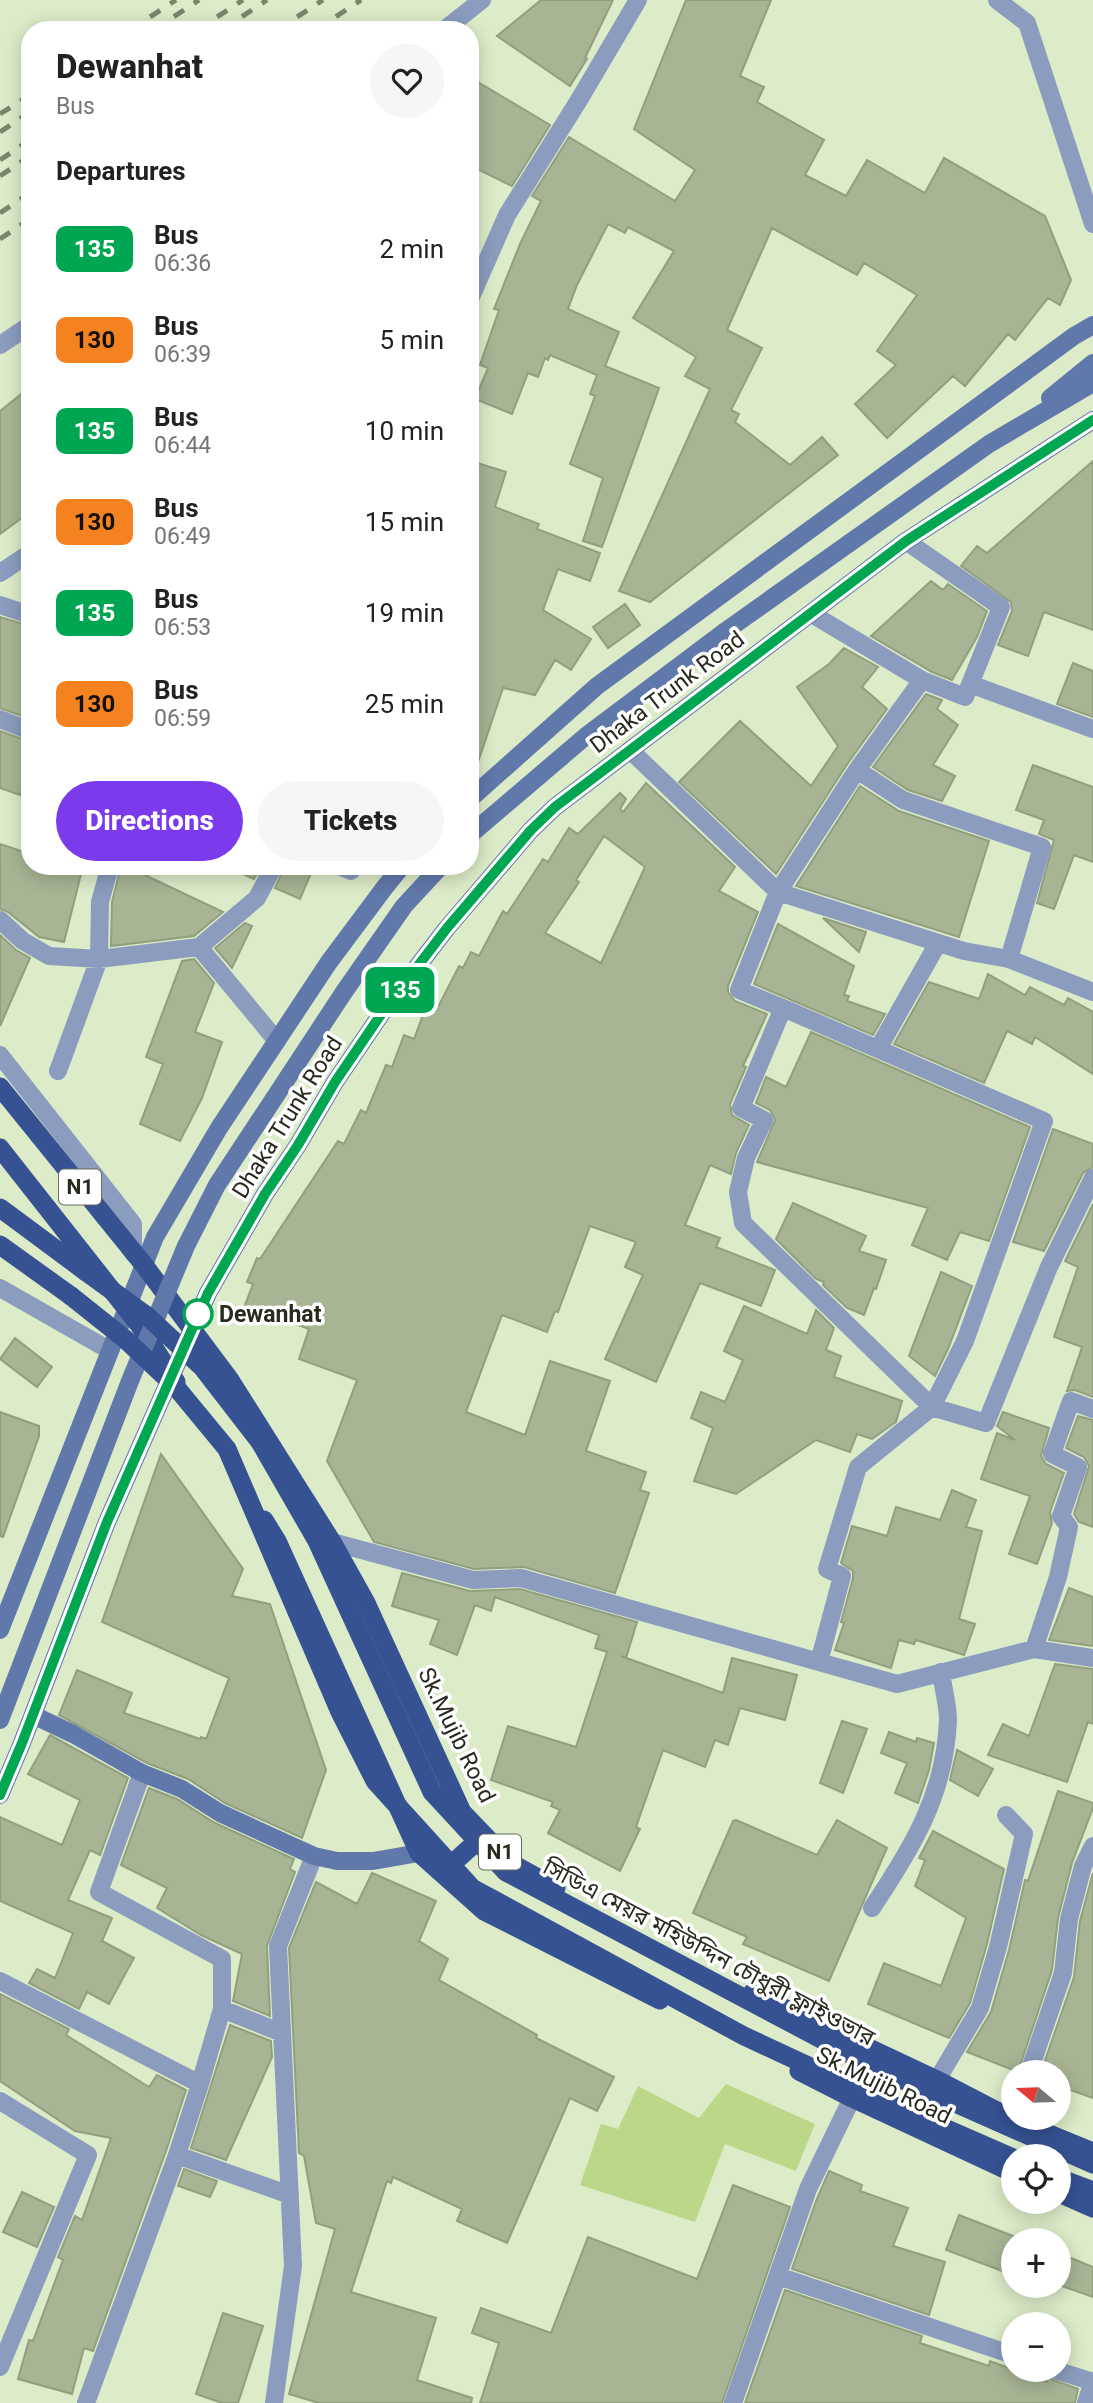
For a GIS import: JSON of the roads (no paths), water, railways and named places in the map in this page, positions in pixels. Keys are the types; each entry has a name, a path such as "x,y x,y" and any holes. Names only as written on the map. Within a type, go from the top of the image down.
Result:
{"highway":[{"name":"N1","path":"2,1089 139,1259"},
{"name":"N1","path":"0,1148 125,1310"},
{"name":"সিডিএ মেয়র মহিউদ্দিন চৌধুরী ফ্লাইওভার","path":"0,1208 147,1315 202,1367 260,1442 317,1541 432,1792 506,1872 874,2067 1093,2164"},
{"path":"0,1245 125,1339 175,1386 227,1449 340,1712 375,1781 472,1888 744,2036 1001,2153"},
{"name":"Sk.Mujib Road","path":"139,1259 230,1380 332,1542 366,1603 463,1812 511,1863 694,1966 1001,2112"},
{"name":"Sk.Mujib Road","path":"125,1310 140,1326 277,1541 419,1853 484,1911 852,2098 1001,2167"},
{"path":"442,1873 484,1835"},
{"name":"Sk.Mujib Road","path":"1041,2130 1093,2152"},
{"path":"1071,2183 1093,2191"},
{"path":"1071,2198 1093,2208"}],"main road":[{"path":"479,791 597,686 1063,344 1093,325"},
{"name":"Dhaka Trunk Road","path":"1012,429 1093,363"},
{"name":"Dhaka Trunk Road","path":"479,827 586,736 727,631 989,444 1093,383"},
{"name":"Dhaka Trunk Road","path":"0,1795 107,1522 208,1293 265,1194 335,1082 447,928 531,830 555,807 906,541 1093,420"},
{"path":"0,1630 125,1310 139,1259 155,1237 184,1184 329,962 394,875"},
{"name":"Dhaka Trunk Road","path":"0,1720 130,1381 186,1246 217,1185 397,917 433,875"},
{"path":"33,1715 142,1773 181,1789 220,1813 314,1856 337,1861 373,1861 419,1853"}],"street":[{"path":"455,21 482,0"},
{"path":"479,279 507,215 638,0"},
{"path":"997,0 1027,23 1093,225"},
{"path":"0,345 21,331"},
{"path":"812,614 922,680 965,697 1001,607 906,541"},
{"path":"0,573 21,559"},
{"path":"0,605 21,612"},
{"path":"820,1662 842,1576 827,1569 858,1467 932,1407 965,1341 1044,1121 739,990 778,892 857,770 922,680"},
{"path":"970,684 1093,729"},
{"path":"0,719 21,727"},
{"path":"630,750 778,892 964,951 1009,959 1093,992"},
{"path":"857,770 903,800 1042,847 1009,959"},
{"path":"58,1071 99,959 100,902 108,875"},
{"path":"0,920 23,941 50,956 99,959 198,947 257,898 269,875"},
{"path":"878,1049 938,943"},
{"path":"198,947 277,1041"},
{"path":"783,1008 741,1108 764,1120 746,1158 738,1192 743,1223 932,1407 986,1423 1049,1267 1093,1178"},
{"path":"0,1055 133,1224 139,1259"},
{"path":"0,1288 109,1350"},
{"path":"1034,1648 1058,1577 1069,1527 1061,1516 1078,1467 1052,1454 1071,1401 1093,1409"},
{"path":"332,1542 473,1580 521,1578 897,1684 1034,1648 1093,1658"},
{"path":"872,1908 909,1853 931,1807 944,1762 948,1718 940,1672"},
{"path":"86,2403 177,2155 222,2009 222,1959 99,1892 142,1773"},
{"path":"937,2080 980,2008 998,1947 1024,1834 1006,1815"},
{"path":"1032,2060 1063,1973 1069,1919 1083,1866 1093,1846"},
{"path":"274,2403 293,2266 278,1945 314,1856"},
{"path":"0,1981 200,2084"},
{"path":"222,2009 282,2033"},
{"path":"733,2403 808,2189 852,2098"},
{"path":"0,2101 88,2155 0,2367"},
{"path":"177,2155 290,2195"},
{"path":"778,2276 1001,2351"},
{"path":"1071,2375 1093,2382 1086,2403"}],"railway":[{"path":"144,21 176,0"},
{"path":"168,21 199,0"},
{"path":"211,21 243,0"},
{"path":"236,21 267,0"},
{"path":"291,21 323,0"},
{"path":"330,21 361,0"},
{"path":"0,114 21,101"},
{"path":"0,132 21,118"},
{"path":"0,160 21,146"},
{"path":"0,176 21,162"},
{"path":"0,213 21,199"},
{"path":"0,239 21,225"}],"place":[{"name":"Dewanhat","path":"198,1314"}]}
